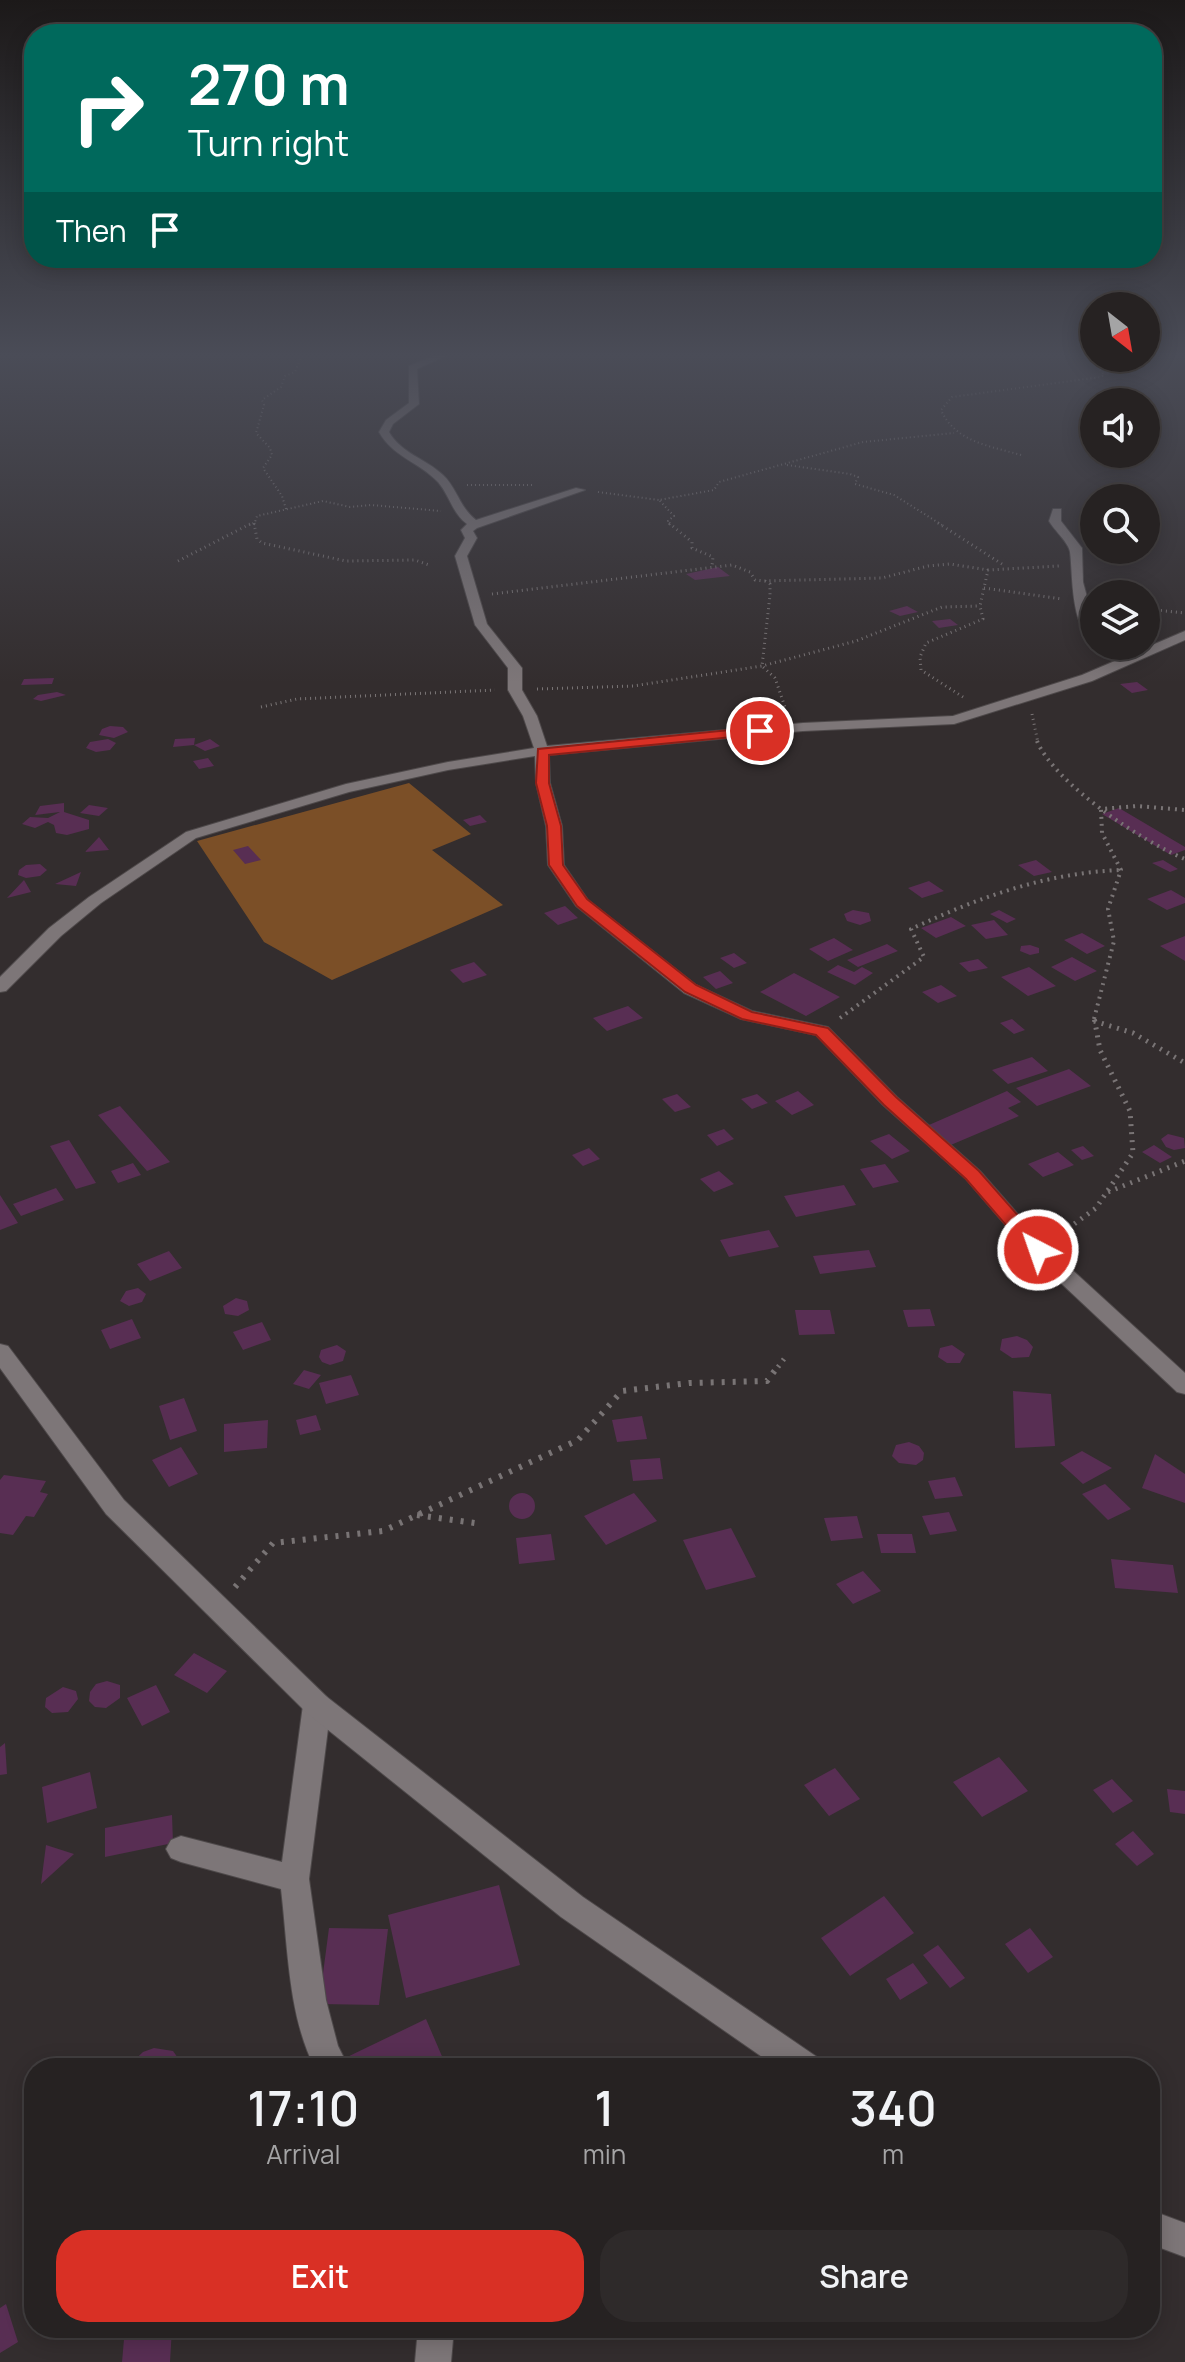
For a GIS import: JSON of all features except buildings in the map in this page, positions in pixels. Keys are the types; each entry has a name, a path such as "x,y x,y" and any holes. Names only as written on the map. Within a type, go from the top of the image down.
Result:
{"street":[{"path":"415,462 446,484 456,511 474,524"},
{"path":"580,490 519,509 510,515 474,524 467,530 471,538 461,556 481,625 515,668 515,690 530,716 542,751 543,783 554,826 556,865 582,903 690,989 747,1015 822,1031 890,1101 973,1175 1038,1250 1185,1386"},
{"path":"1057,511 1055,521 1076,548 1075,566 1080,596"},
{"path":"0,987 55,932 95,900 191,835 346,788 448,766 542,751 803,727 954,720 1029,697 1185,635"},
{"path":"0,1352 115,1507 317,1705 572,1907 791,2058"},
{"path":"317,1705 294,1879 310,2000 327,2058"},
{"path":"181,1849 294,1879"},
{"path":"1160,2231 1185,2240"},
{"path":"433,2362 435,2338"}],"path":[{"path":"267,462 263,468 266,476 277,485 286,509"},
{"path":"712,566 713,557 692,548 692,542 669,525 668,521 674,516 659,500 714,490 719,482 796,462"},
{"path":"787,465 802,470 849,473 858,477 855,484 894,495 1006,566"},
{"path":"178,561 214,542 235,536 253,523 257,516 323,501 350,507 371,505 456,511"},
{"path":"253,523 257,539 262,543 310,556 361,564 375,560 421,560 429,565"},
{"path":"475,598 531,587 651,576 712,566 732,565 750,572 755,580 764,581 882,578 928,566 950,564 988,570 1006,566 1075,566"},
{"path":"988,570 980,606 983,619 926,643 920,657 921,670 960,696 989,709"},
{"path":"764,581 770,584 771,602 761,635 762,666 775,678 790,719 803,727"},
{"path":"984,588 1080,602"},
{"path":"261,707 297,699 633,686 762,666 856,641 942,607 980,606"},
{"path":"1160,610 1185,613"},
{"path":"1029,697 1039,748 1101,809 1164,853 1185,859"},
{"path":"1101,809 1137,806 1185,810"},
{"path":"1038,1250 1096,1208 1133,1153 1130,1111 1100,1050 1093,1021 1114,941 1108,909 1121,870 1102,833 1101,809"},
{"path":"822,1031 924,957 911,929 995,890 1082,870 1121,870"},
{"path":"1093,1021 1133,1033 1185,1063"},
{"path":"1107,1193 1185,1161"},
{"path":"218,1605 273,1543 383,1531 578,1440 622,1391 689,1383 767,1381 787,1355"},
{"path":"416,1515 482,1524"}],"shaded area":[{"path":"409,783 471,834 432,850 503,905 332,980 264,942 197,841"}],"route":[{"path":"760,731 542,751 543,783 554,826 556,865 582,903 690,989 747,1015 822,1031 890,1101 973,1175 1038,1250"}]}
